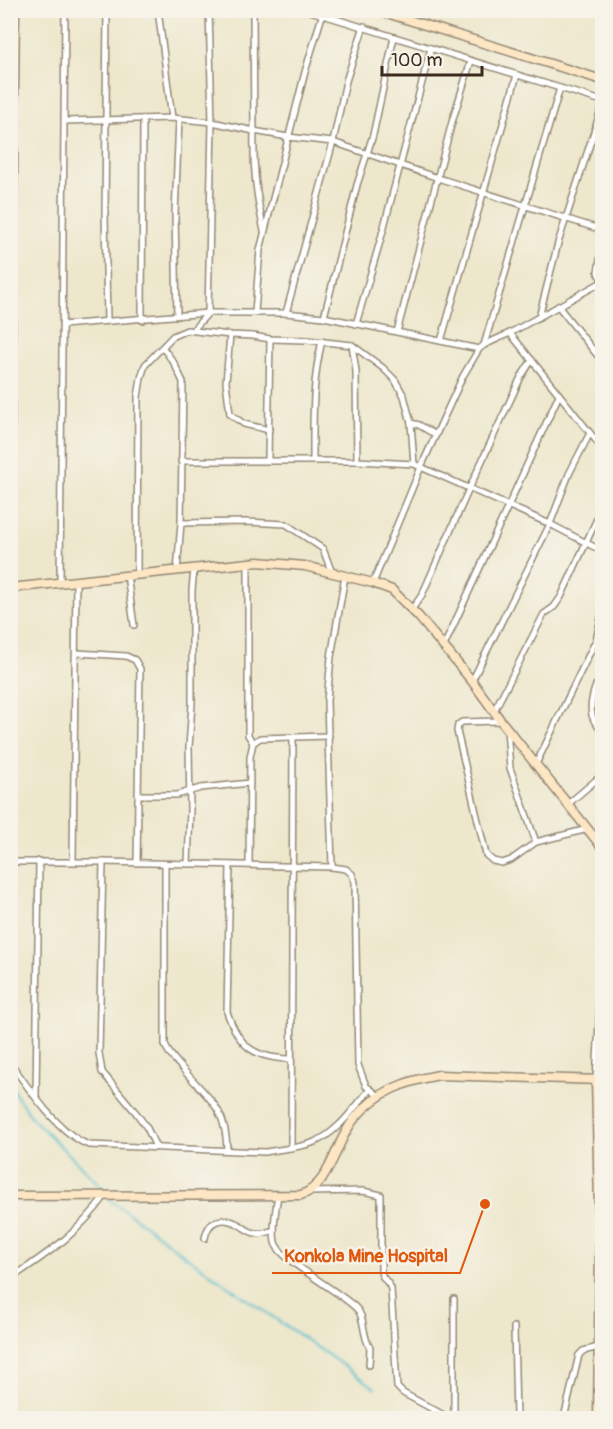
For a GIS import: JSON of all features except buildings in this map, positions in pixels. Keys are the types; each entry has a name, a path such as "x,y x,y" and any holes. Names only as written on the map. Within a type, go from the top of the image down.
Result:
{"street":[{"path":"10,424 15,10"},
{"path":"60,582 65,10"},
{"path":"107,10 105,248 107,321"},
{"path":"158,10 176,118 177,316"},
{"path":"193,330 208,313 212,122 209,10"},
{"path":"253,10 253,158 255,191 264,233"},
{"path":"307,10 603,101"},
{"path":"377,10 603,80"},
{"path":"255,312 260,250 288,137 322,16"},
{"path":"286,313 333,142 346,81 364,26"},
{"path":"324,317 367,154 394,37"},
{"path":"356,324 381,238 430,48"},
{"path":"397,332 452,122 471,61"},
{"path":"441,341 517,75"},
{"path":"373,583 421,468 463,376 481,347 560,88"},
{"path":"538,318 548,276 603,106"},
{"path":"65,121 176,118 212,122 288,137 333,142 603,230"},
{"path":"142,320 143,120"},
{"path":"62,325 208,313 286,313 324,317 481,347 603,281 597,272 603,248"},
{"path":"558,306 603,362"},
{"path":"191,315 193,330"},
{"path":"134,625 132,575 138,397 145,365 179,332 193,330 352,345 383,368 395,380 404,396 411,423 414,464"},
{"path":"510,333 603,448"},
{"path":"230,335 226,382 230,414 244,424 269,430"},
{"path":"268,460 270,339"},
{"path":"313,460 315,367 322,341"},
{"path":"352,345 356,371 357,460"},
{"path":"163,348 174,363 183,382 181,523 177,571"},
{"path":"412,609 422,595 521,377 532,360"},
{"path":"444,646 559,395"},
{"path":"411,423 436,435"},
{"path":"472,681 550,524 569,474 590,433"},
{"path":"181,461 357,460 414,464 507,507 550,524 603,551"},
{"path":"494,711 544,614 554,607 561,597 603,508"},
{"path":"181,523 286,524 323,549 332,574"},
{"path":"10,588 248,563 287,564 345,576 392,590 444,646 602,844"},
{"path":"248,563 248,735 253,743 249,865"},
{"path":"188,864 194,569"},
{"path":"332,867 328,679 345,576"},
{"path":"73,861 76,580"},
{"path":"536,764 601,629 603,614"},
{"path":"77,653 126,656 135,660 140,669 137,863"},
{"path":"596,685 592,700 592,717 595,724 603,730"},
{"path":"504,724 462,722 458,725 457,731 486,855 493,861 502,863 511,860 536,842 588,829"},
{"path":"504,724 510,768 536,842"},
{"path":"253,743 260,738 329,736"},
{"path":"291,1148 292,737"},
{"path":"568,804 603,775"},
{"path":"138,795 177,795 201,788 250,783"},
{"path":"36,1096 39,861"},
{"path":"10,862 73,861 346,869 352,874 355,882 358,1065 366,1086 378,1095"},
{"path":"103,862 99,1053 102,1072 142,1120 156,1147"},
{"path":"165,864 165,1045 175,1060 214,1102 223,1116 227,1150"},
{"path":"230,865 227,1012 232,1028 257,1054 290,1059"},
{"path":"598,1419 601,1333 599,1080 600,1003 603,996"},
{"path":"10,1062 36,1096 71,1135 89,1145 266,1152 291,1148 314,1143 336,1128 370,1089"},
{"path":"10,1196 301,1195 317,1186 353,1120 378,1095 414,1079 438,1075 599,1080"},
{"path":"309,1192 363,1191 381,1195 381,1272 382,1277 390,1284 397,1387 403,1393 452,1419 454,1299"},
{"path":"278,1195 274,1230 275,1245 360,1312 365,1341 370,1348 369,1365"},
{"path":"10,1280 68,1238 106,1196"},
{"path":"205,1238 206,1229 210,1223 217,1221 236,1223 254,1233 274,1230"},
{"path":"514,1327 516,1419"},
{"path":"564,1419 579,1355 583,1351 599,1347"}],"waterway":[{"path":"10,1079 16,1095 32,1118 103,1188"},
{"path":"109,1200 375,1388"}],"place":[{"name":"Konkola Mine Hospital","path":"485,1204"}]}
